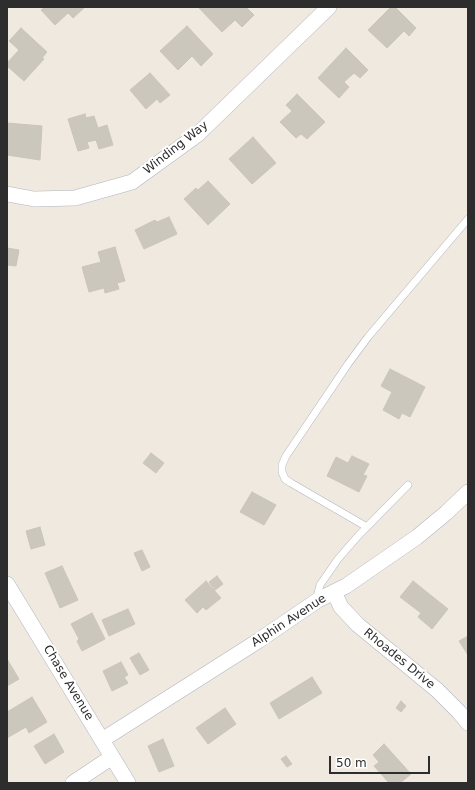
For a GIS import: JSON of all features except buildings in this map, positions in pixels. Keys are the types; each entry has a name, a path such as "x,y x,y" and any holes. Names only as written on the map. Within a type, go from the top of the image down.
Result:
{"street":[{"name":"Winding Way","path":"7,194 34,200 75,198 132,182 198,135 329,7"},
{"name":"Alphin Avenue","path":"102,740 258,641 318,600 346,586 416,537 446,513 468,492"},
{"name":"Chase Avenue","path":"7,584 128,783"},
{"name":"Rhoades Drive","path":"334,592 341,607 358,625 437,690 468,723"},
{"path":"73,783 112,757"}],"lane":[{"path":"367,527 290,483 285,479 282,472 282,465 286,456 360,348 468,219"},
{"path":"318,600 320,585 338,559 408,485"}]}
